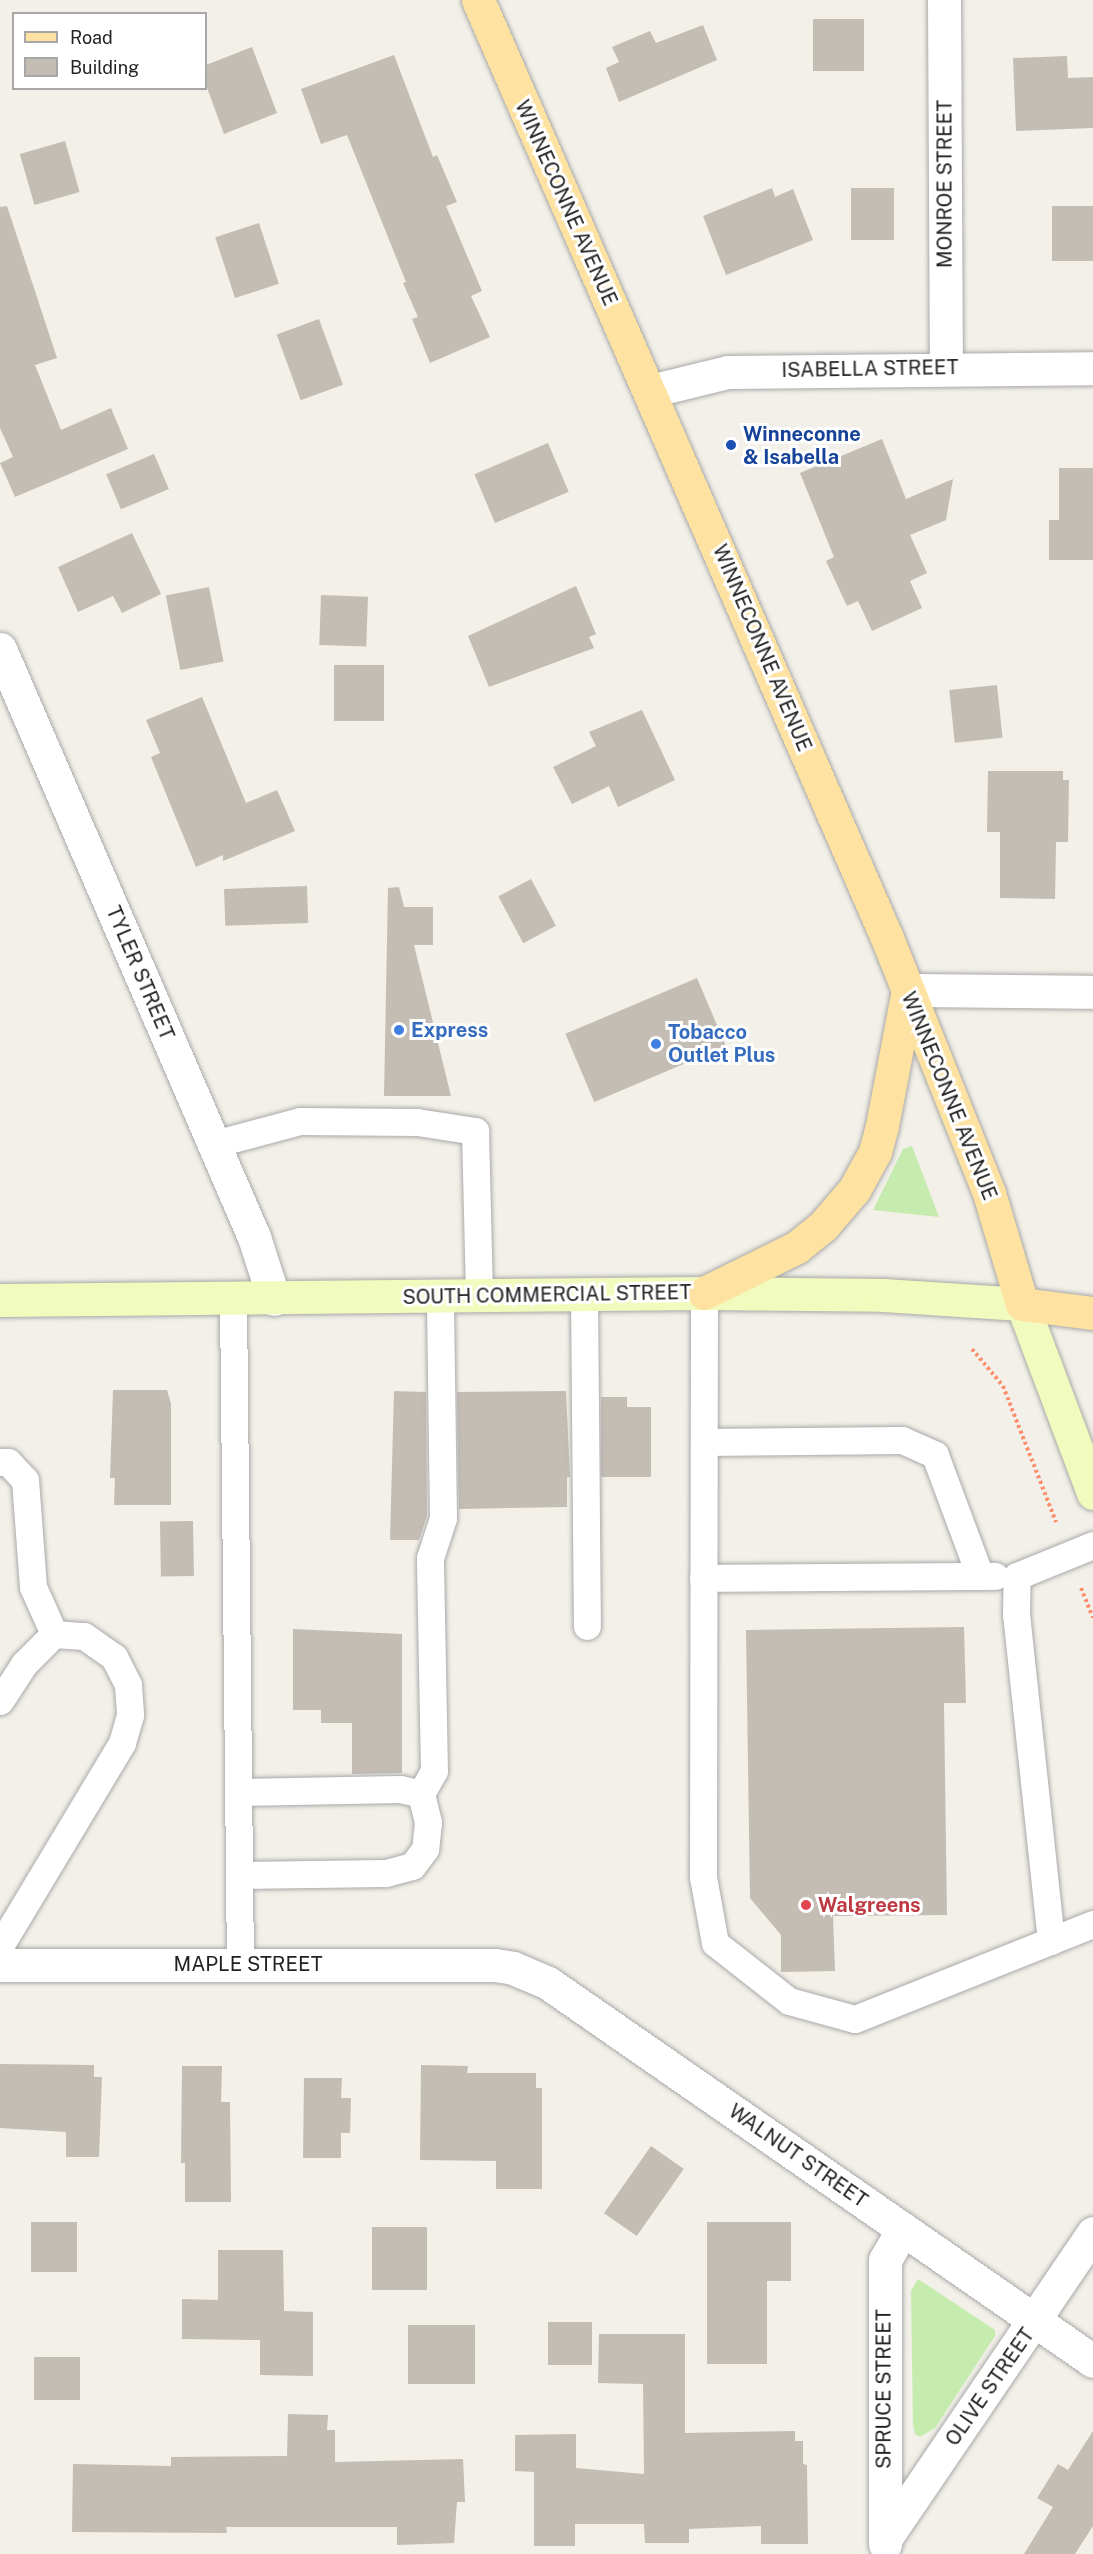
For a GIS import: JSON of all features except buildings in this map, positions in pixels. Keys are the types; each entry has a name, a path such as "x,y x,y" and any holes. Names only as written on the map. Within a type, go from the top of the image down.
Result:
{"main road":[{"name":"WINNECONNE AVENUE","path":"478,0 650,391 908,990 989,1193 1022,1304"},
{"path":"704,1293 797,1247 839,1210 864,1174 882,1126 908,990"},
{"name":"SOUTH COMMERCIAL STREET","path":"0,1300 274,1299 584,1293 883,1295 1022,1304 1093,1313"},
{"path":"1022,1304 1093,1493"}],"street":[{"name":"MONROE STREET","path":"944,0 946,368"},
{"name":"ISABELLA STREET","path":"650,391 728,372 1093,368"},
{"name":"TYLER STREET","path":"0,650 255,1237 274,1299"},
{"path":"908,990 1093,992"},
{"name":"MAPLE STREET","path":"0,1965 495,1965"},
{"name":"WALNUT STREET","path":"495,1965 548,1983 1093,2361"},
{"name":"SPRUCE STREET","path":"885,2547 885,2260 903,2229"},
{"name":"OLIVE STREET","path":"885,2547 1093,2233"}],"lane":[{"path":"214,1144 300,1121 417,1122 475,1131 478,1295"},
{"path":"584,1293 587,1626"},
{"path":"704,1293 703,1877 715,1943 789,2001 855,2019 1093,1924"},
{"path":"239,1875 385,1873 412,1866 425,1849 428,1822 421,1794 435,1771 430,1558 442,1518 440,1296"},
{"path":"233,1299 232,1479 239,1792 240,1964"},
{"path":"704,1442 902,1440 935,1455 980,1576"},
{"path":"0,1462 8,1462 25,1480 33,1587 54,1634"},
{"path":"703,1578 1017,1576 1081,1550"},
{"path":"1017,1576 1016,1615 1051,1941"},
{"path":"0,1701 24,1664 54,1634 84,1636 114,1658 128,1685 130,1714 122,1743 0,1946"},
{"path":"239,1792 400,1789 421,1794"}],"path":[{"path":"972,1349 1003,1386 1081,1550 1093,1618"}],"green space":[{"path":"912,1146 939,1217 873,1210 903,1149"},
{"path":"918,2279 995,2330 995,2336 935,2428 920,2437 915,2434 913,2425 911,2291"}],"place":[{"name":"Winneconne & Isabella","path":"731,445"},
{"name":"Express","path":"399,1030"},
{"name":"Tobacco Outlet Plus","path":"656,1044"},
{"name":"Walgreens","path":"806,1905"}]}
